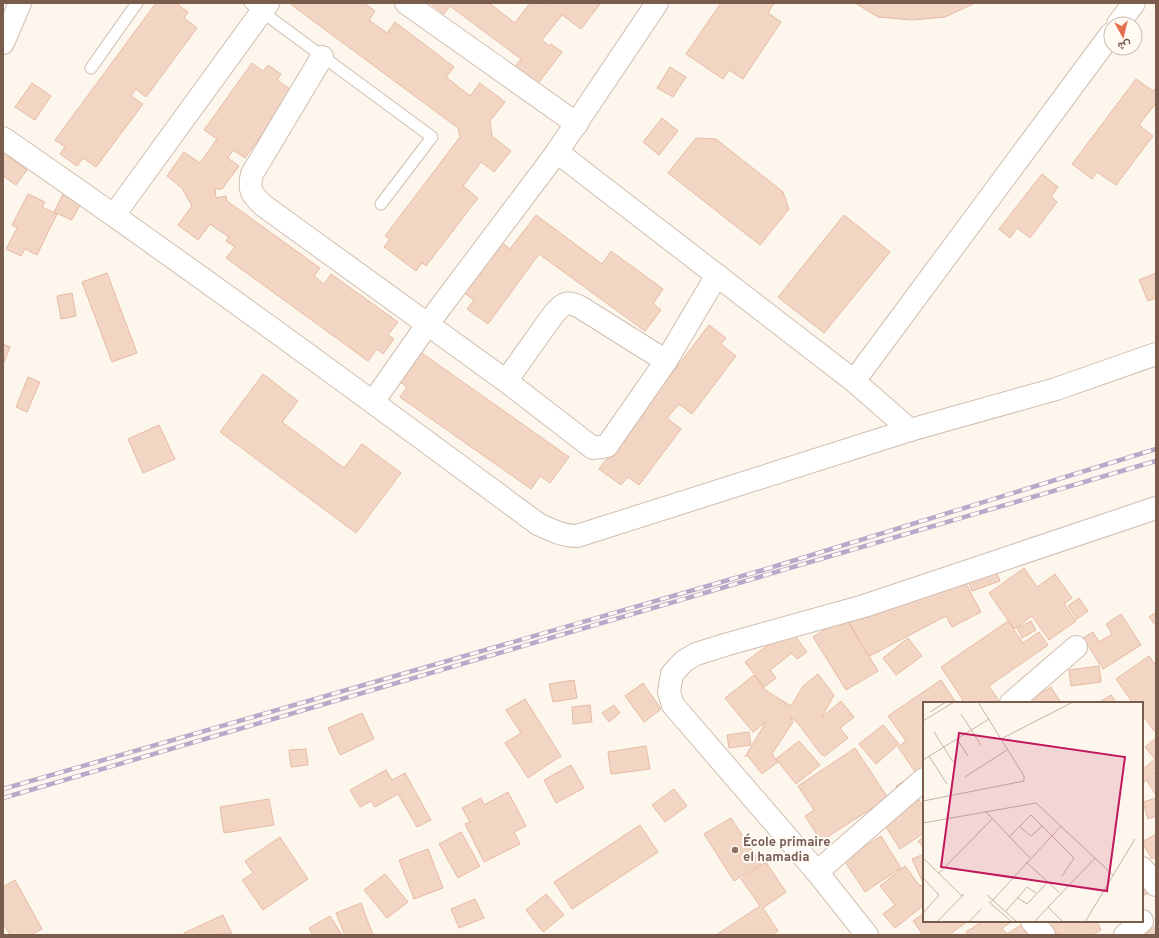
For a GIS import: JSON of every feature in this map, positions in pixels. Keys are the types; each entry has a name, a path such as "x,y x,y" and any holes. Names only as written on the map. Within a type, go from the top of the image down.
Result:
{"street":[{"path":"3,43 20,3"},
{"path":"373,402 427,325 577,124 657,3"},
{"path":"1124,16 1134,3"},
{"path":"408,4 577,124"},
{"path":"114,215 260,6"},
{"path":"854,381 1103,45"},
{"path":"322,57 252,174 250,184 253,196 264,206 506,382 593,448 607,446 666,361 717,275"},
{"path":"3,138 114,215 373,402 538,524 566,536 577,536 910,430 1056,389 1156,354"},
{"path":"557,152 854,381 910,430"},
{"path":"506,382 553,315 561,306 567,303 572,303 580,307 666,361"},
{"path":"867,935 817,872 673,705 670,698 669,687 672,674 675,669 684,661 696,654 864,606 1156,508"},
{"path":"1012,702 1076,647"},
{"path":"817,872 923,780"},
{"path":"1143,869 1156,885"},
{"path":"1143,920 1156,909"},
{"path":"1033,922 1044,935"},
{"path":"1125,935 1141,922"}],"lane":[{"path":"91,68 137,3"},
{"path":"260,6 322,57 432,137 381,204"}],"building":[{"path":"156,3 176,3 188,12 184,18 197,28 146,97 136,89 131,96 143,104 96,167 83,158 77,166 60,154 65,147 55,140"},
{"path":"289,3 364,3 375,11 369,20 387,33 395,22 454,67 446,77 470,96 480,83 505,102 490,121 492,136 511,151 494,172 481,162 463,186 478,198 426,266 422,263 416,271 384,247 390,239 385,236 460,137 458,128"},
{"path":"430,3 489,3 515,23 530,3 543,3 547,6 549,3 601,3 581,29 562,15 542,40 549,46 551,44 562,52 537,85 514,68 521,59 450,6 444,14"},
{"path":"721,3 774,3 768,13 781,22 743,79 729,70 723,79 686,54"},
{"path":"855,3 975,3 945,17 912,20 878,17"},
{"path":"252,63 263,71 268,65 281,74 277,80 293,91 245,158 233,150 228,158 239,166 222,189 215,189 216,198 226,196 227,201 320,268 314,276 324,284 331,274 398,322 388,335 394,339 383,354 377,349 368,361 226,258 235,247 226,241 229,237 210,224 198,240 178,225 192,206 182,188 167,176 184,152 200,163 217,139 204,130"},
{"path":"670,67 686,77 673,97 657,88"},
{"path":"1136,79 1153,91 1156,88 1156,103 1139,125 1153,136 1116,185 1097,172 1092,179 1072,164"},
{"path":"32,83 51,96 35,120 15,107"},
{"path":"662,118 678,131 659,155 643,142"},
{"path":"696,138 716,139 783,192 789,209 760,245 668,173"},
{"path":"3,152 27,170 16,185 3,176"},
{"path":"1042,174 1058,187 1051,197 1057,202 1030,238 1017,228 1010,238 999,229"},
{"path":"28,194 45,202 42,207 57,214 37,255 25,249 21,256 6,249 17,228 12,225"},
{"path":"63,194 81,203 72,220 54,212"},
{"path":"536,215 602,264 611,251 663,289 653,304 661,310 645,331 539,254 488,324 467,309 474,300 463,292 500,241 510,249"},
{"path":"844,215 890,252 824,333 778,297"},
{"path":"107,273 137,353 112,362 82,282"},
{"path":"1156,273 1156,298 1148,301 1139,280"},
{"path":"72,293 76,316 61,319 57,296"},
{"path":"709,325 726,338 721,344 736,356 692,414 679,404 667,418 681,429 639,485 628,477 621,485 599,469"},
{"path":"3,344 10,347 3,365"},
{"path":"419,351 569,457 550,483 540,476 531,489 400,397 407,387 398,380"},
{"path":"263,374 298,401 282,422 344,468 362,444 401,473 356,533 220,432"},
{"path":"28,377 40,382 27,412 16,407"},
{"path":"159,425 175,459 143,473 128,439"},
{"path":"994,566 1000,581 972,591 966,576"},
{"path":"957,567 981,612 952,627 946,616 868,657 846,616 870,603 876,615 926,589"},
{"path":"1024,568 1037,587 1055,574 1072,598 1064,604 1076,621 1049,640 1032,616 1014,629 989,593"},
{"path":"1079,598 1088,611 1077,619 1068,606"},
{"path":"1156,612 1156,626 1149,617"},
{"path":"1121,614 1141,645 1103,669 1083,638 1093,632 1099,642 1112,634 1106,624"},
{"path":"845,617 878,671 846,690 813,637"},
{"path":"1008,621 1023,643 1039,632 1048,645 989,686 999,701 997,702 960,702 963,700 941,667"},
{"path":"1031,621 1036,630 1022,638 1017,628"},
{"path":"790,629 807,652 797,659 792,653 770,670 776,678 764,687 745,662"},
{"path":"908,638 922,656 896,675 883,658"},
{"path":"1149,656 1156,666 1156,733 1143,716 1143,702 1132,702 1116,679"},
{"path":"1099,666 1101,682 1071,686 1069,670"},
{"path":"818,674 834,695 822,717 841,701 854,717 840,728 848,738 825,756 821,754 796,721 790,718 793,722 772,754 778,762 762,774 747,755 745,757 766,722 753,732 725,698 754,675 765,690 791,706 803,686"},
{"path":"574,680 577,698 553,702 549,684"},
{"path":"941,680 955,702 923,702 923,769 916,773 898,747 906,741 888,716"},
{"path":"643,683 661,709 644,722 625,696"},
{"path":"1051,687 1060,702 1027,702"},
{"path":"1111,695 1115,702 1100,702"},
{"path":"525,699 561,756 528,778 505,743 521,733 506,710"},
{"path":"590,705 592,722 573,724 572,707"},
{"path":"614,705 620,713 609,722 602,713"},
{"path":"362,713 374,739 340,755 328,728"},
{"path":"883,725 899,744 876,764 859,744"},
{"path":"749,732 751,745 729,748 727,735"},
{"path":"1156,738 1156,772 1143,783 1143,769 1155,759 1145,747"},
{"path":"799,741 820,765 796,784 776,759"},
{"path":"646,746 650,769 611,774 608,752"},
{"path":"855,748 888,798 821,841 805,816 814,810 798,786"},
{"path":"306,749 308,765 291,767 289,750"},
{"path":"571,765 584,788 556,803 544,780"},
{"path":"386,770 392,780 405,773 431,820 417,827 398,794 375,807 371,801 360,807 350,790"},
{"path":"916,773 917,797 923,806 923,834 900,849 882,821 908,804 896,786"},
{"path":"1156,775 1156,795 1147,781"},
{"path":"674,789 687,806 665,822 652,805"},
{"path":"508,792 526,826 514,832 520,844 484,862 465,824 470,822 462,808 481,798 484,805"},
{"path":"1156,798 1156,816 1148,819 1143,802"},
{"path":"269,799 274,825 224,833 220,807"},
{"path":"731,818 761,864 734,881 704,834"},
{"path":"640,825 658,852 572,909 554,882"},
{"path":"461,832 480,866 458,878 439,844"},
{"path":"1156,834 1156,856 1152,859 1143,844 1143,841"},
{"path":"881,836 901,868 865,892 844,860"},
{"path":"280,837 308,879 263,910 242,880 253,873 245,861"},
{"path":"923,838 923,847 918,841"},
{"path":"428,849 443,888 414,899 399,860"},
{"path":"923,854 923,883 912,859"},
{"path":"766,862 786,892 763,908 778,931 771,935 716,935 760,906 741,879"},
{"path":"905,866 920,886 921,885 923,888 923,906 895,928 883,914 895,905 880,886"},
{"path":"385,874 408,902 387,918 364,890"},
{"path":"15,880 42,929 30,935 10,935 3,923 3,887"},
{"path":"1143,886 1152,892 1143,896"},
{"path":"546,894 564,915 543,932 526,910"},
{"path":"475,899 484,918 459,928 451,909"},
{"path":"361,903 373,935 345,935 336,913"},
{"path":"923,914 923,922 967,922 949,935 923,935 913,921"},
{"path":"223,915 232,934 184,935 184,933"},
{"path":"330,916 342,935 313,935 309,928"},
{"path":"981,922 1011,922 1002,928 1007,934 1024,923 1033,935 968,935 966,932"},
{"path":"1046,922 1097,922 1101,930 1092,935 1059,935 1058,933 1054,935"},
{"path":"1156,925 1156,935 1145,935"}],"railway":[{"path":"3,789 763,570 1156,449"},
{"path":"3,798 1156,461"}],"place":[{"name":"École primaire el hamadia","path":"735,850"}]}
